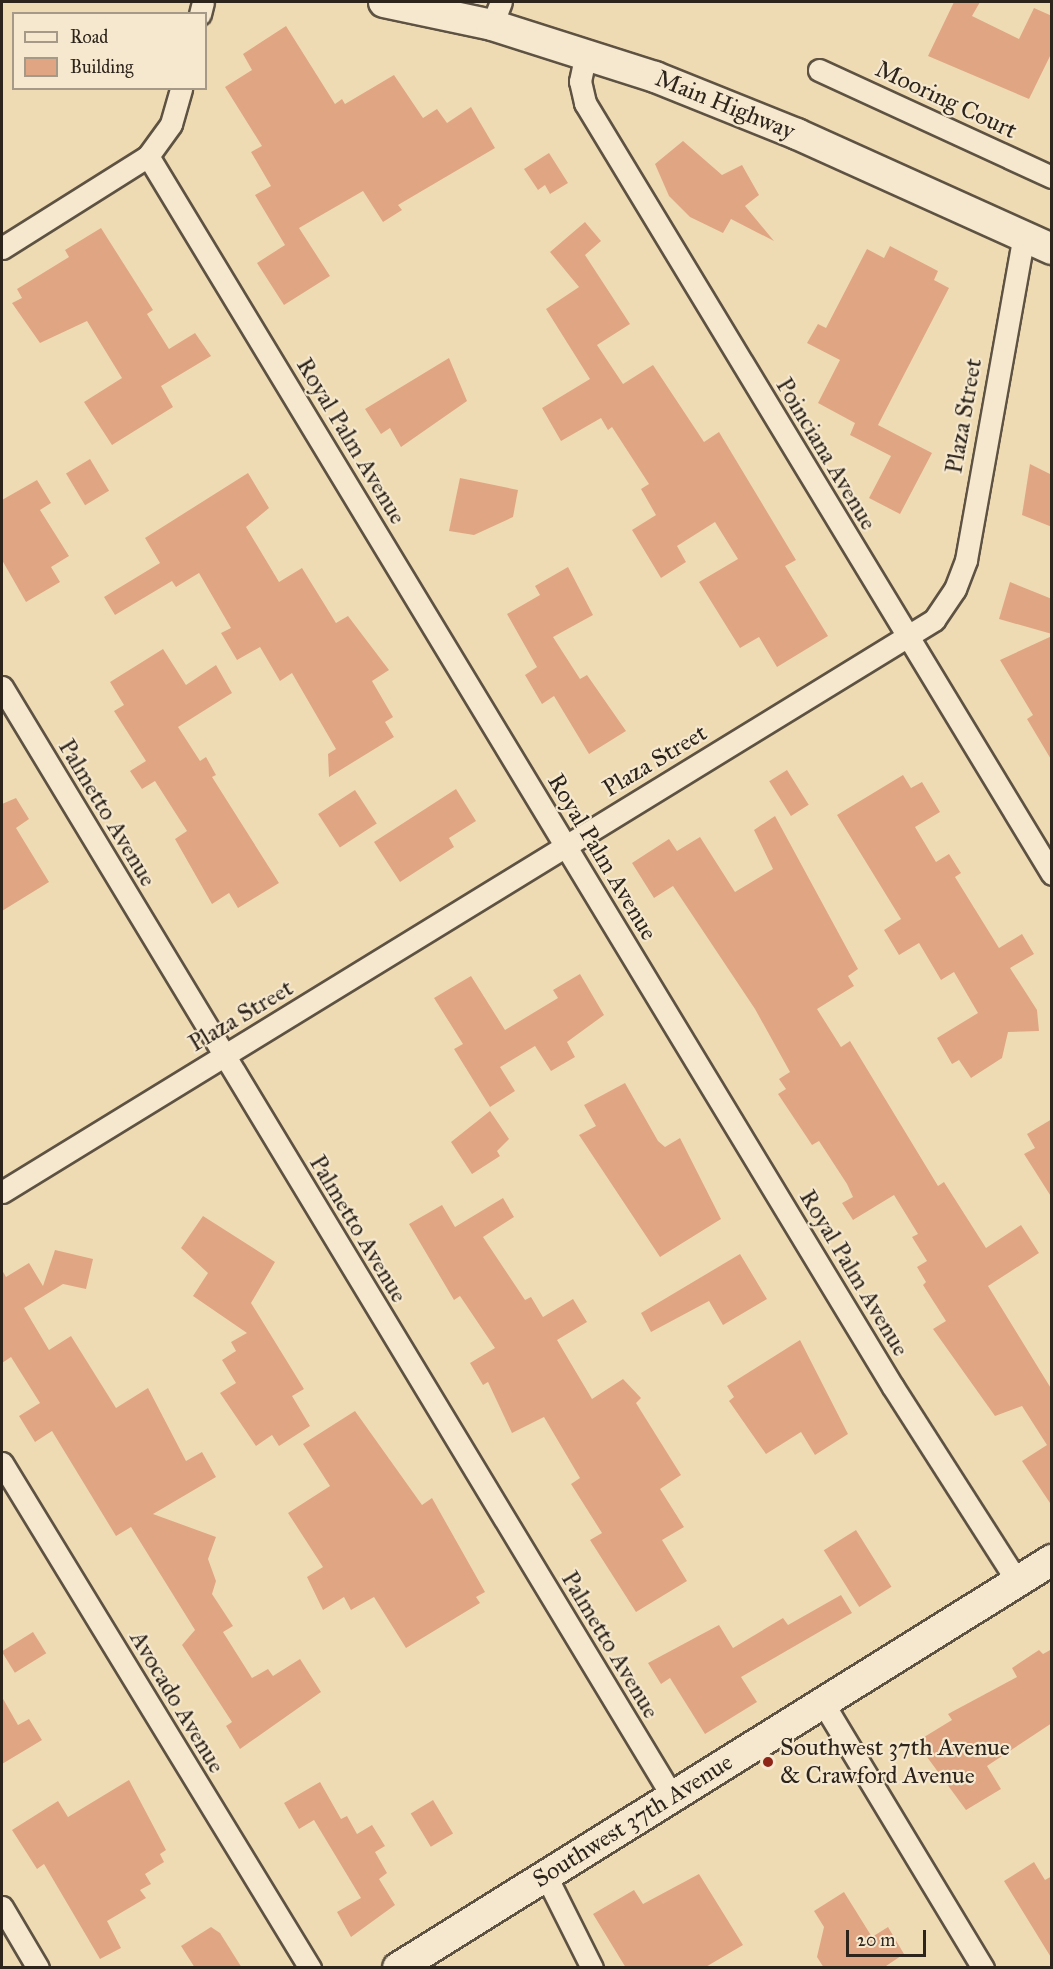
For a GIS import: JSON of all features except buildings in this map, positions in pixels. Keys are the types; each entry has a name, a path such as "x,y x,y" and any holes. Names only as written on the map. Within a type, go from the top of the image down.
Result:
{"main road":[{"name":"Main Highway","path":"384,2 496,13 586,53 751,114 1052,249"},
{"name":"Southwest 37th Avenue","path":"398,1968 1052,1560"}],"street":[{"name":"Poinciana Avenue","path":"586,53 580,81 585,103 1052,874"},
{"name":"Mooring Court","path":"819,70 1052,177"},
{"path":"2,248 148,156 171,124 180,90"},
{"name":"Royal Palm Avenue","path":"148,156 566,845 1017,1581"},
{"name":"Plaza Street","path":"2,1192 907,638 939,614 966,560 1024,235"},
{"name":"Palmetto Avenue","path":"2,687 672,1796"},
{"name":"Avocado Avenue","path":"2,1463 310,1968"},
{"path":"823,1703 983,1968"},
{"path":"546,1876 592,1968"},
{"path":"2,1907 38,1968"}],"place":[{"name":"Southwest 37th Avenue & Crawford Avenue","path":"768,1762"}]}
